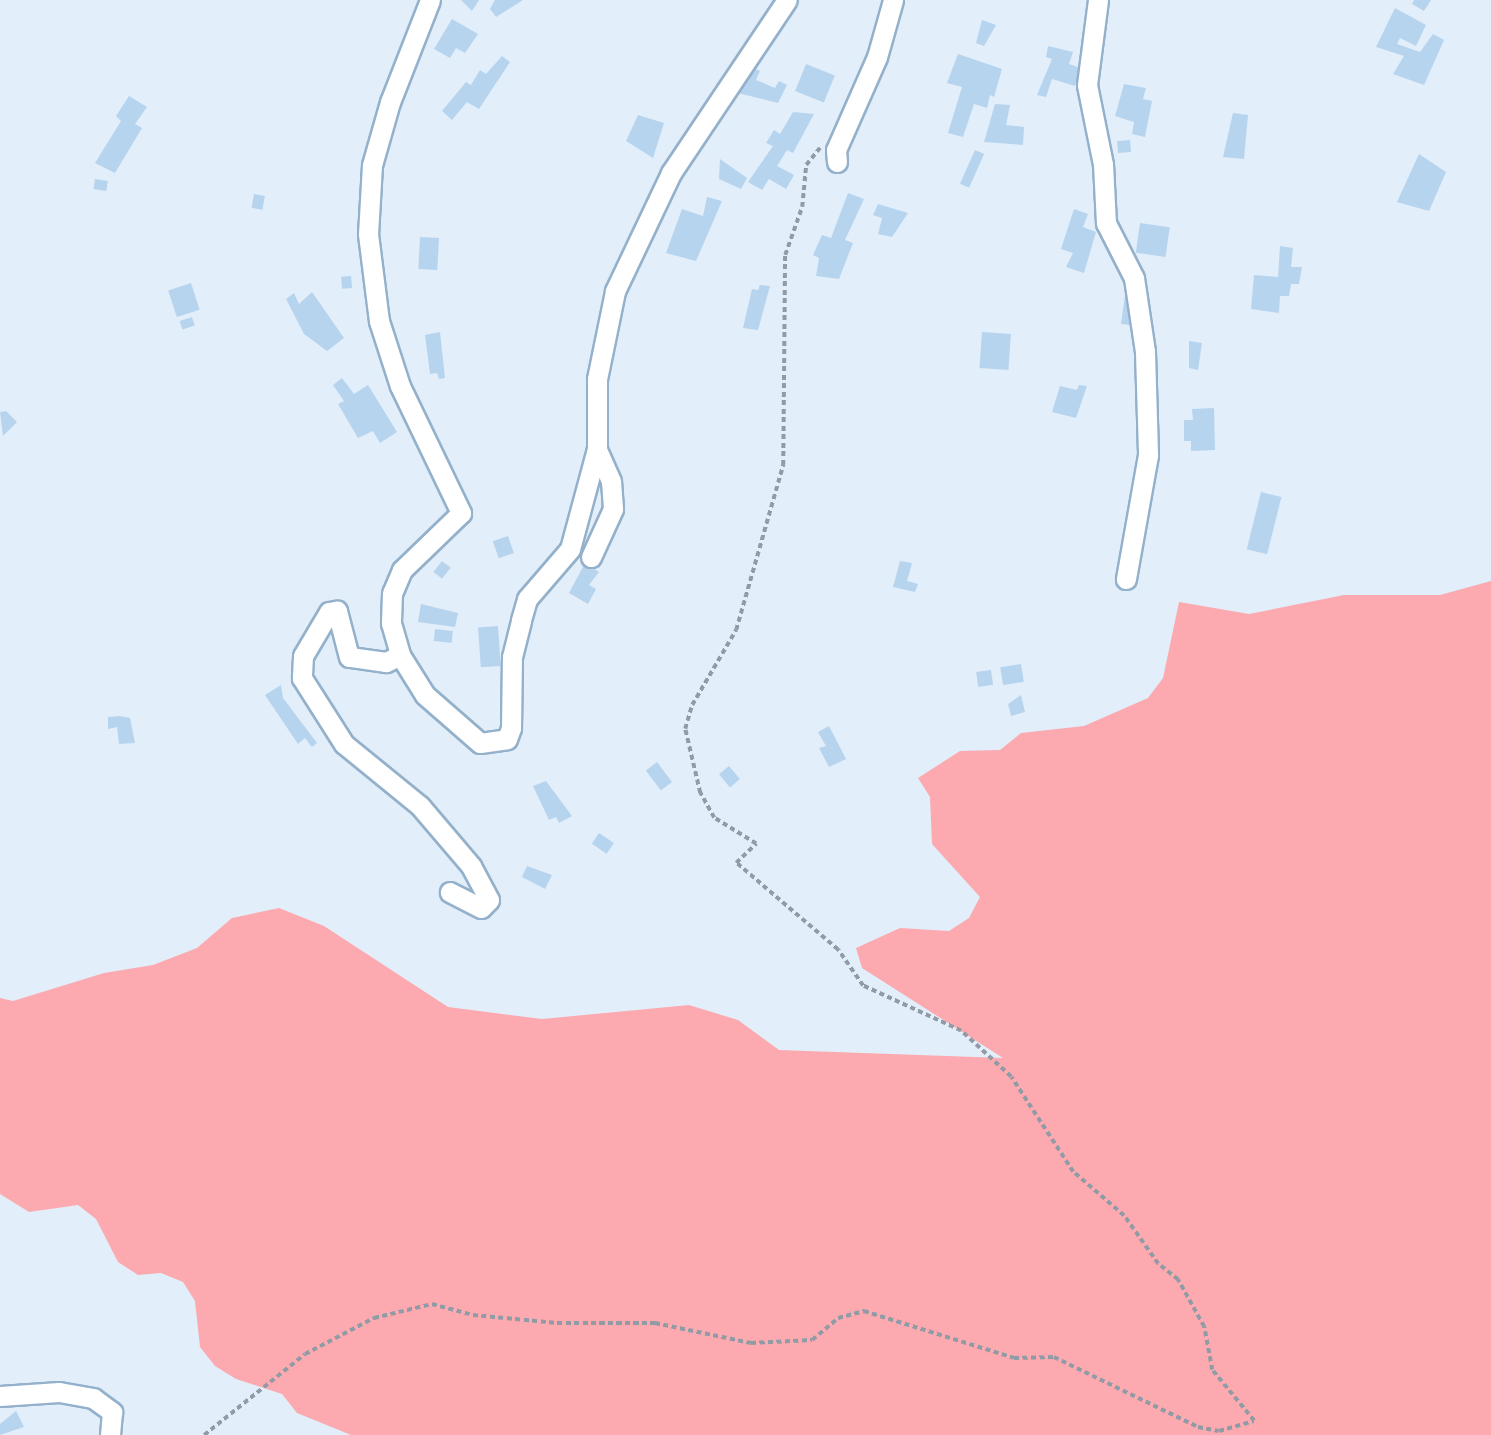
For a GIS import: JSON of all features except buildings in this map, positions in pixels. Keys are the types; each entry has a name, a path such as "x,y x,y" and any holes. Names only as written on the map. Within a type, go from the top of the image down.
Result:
{"street":[{"path":"430,0 390,102 372,165 368,234 379,321 400,386 461,513 402,570 392,593 391,623 400,655 425,695 455,726 480,743 500,742 512,729 512,657 527,599 535,595 570,548 597,449 597,379 615,291 671,173 787,0"},
{"path":"837,162 843,135 877,57 893,0"},
{"path":"1098,0 1087,85 1103,164 1107,223 1134,278 1145,352 1148,455 1126,579"},
{"path":"591,557 613,509 611,481 597,449"},
{"path":"400,655 386,662 349,657 337,611 329,612 303,656 302,678 344,744 420,806 471,866 489,900 481,908 450,892"},
{"path":"0,1396 59,1392 93,1398 112,1412 110,1435"}],"path":[{"path":"204,1435 305,1354 374,1318 432,1304 472,1315 545,1322 655,1324 751,1343 812,1340 838,1318 864,1311 1014,1358 1054,1357 1198,1427 1219,1431 1254,1421 1212,1370 1204,1327 1178,1280 1158,1264 1124,1216 1073,1172 1011,1077 961,1031 863,986 838,950 736,863 756,844 714,818 700,793 685,729 692,705 736,630 783,465 785,255 799,217 812,153 843,135"}],"shaded area":[{"path":"1491,581 1491,1435 351,1435 297,1413 282,1394 236,1379 215,1366 200,1347 195,1301 183,1282 161,1273 138,1275 118,1262 96,1219 78,1205 29,1212 0,1194 0,998 13,1001 104,973 153,965 197,948 232,918 279,908 324,926 448,1007 542,1019 689,1005 738,1020 779,1050 1003,1058 862,968 856,948 900,928 949,931 969,918 980,897 932,844 930,797 918,778 960,751 1000,750 1021,733 1084,726 1148,698 1163,678 1179,602 1249,614 1344,595 1440,595"}]}
